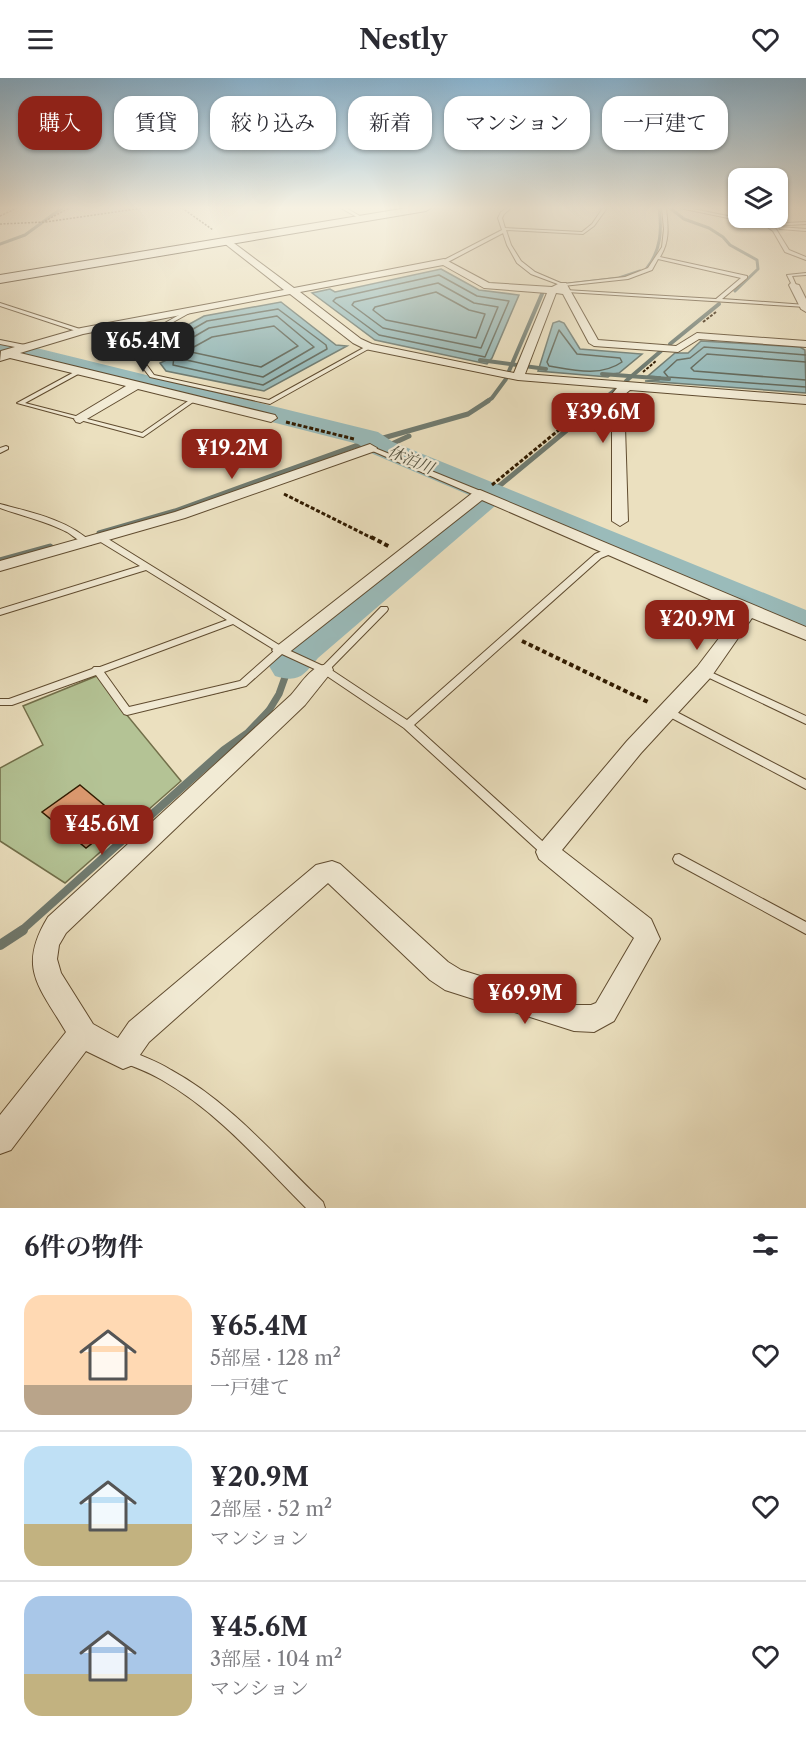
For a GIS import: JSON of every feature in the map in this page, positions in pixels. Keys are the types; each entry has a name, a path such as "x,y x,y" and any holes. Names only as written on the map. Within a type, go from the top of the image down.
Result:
{"street":[{"path":"0,279 109,261"},
{"path":"253,261 357,341 369,347 518,377 806,400"},
{"path":"11,352 81,331 444,262 487,286 552,291 565,288 591,342 682,348 697,336 806,344"},
{"path":"805,307 794,285 806,285"},
{"path":"518,377 552,291"},
{"path":"11,352 78,372 271,418"},
{"path":"80,419 134,386"},
{"path":"620,386 618,394 620,521"},
{"path":"0,566 95,541 370,448"},
{"path":"281,650 480,494 806,634"},
{"path":"324,670 298,700 57,925 47,942 44,958 49,978 83,1034 123,1055 139,1032 324,872 332,871 439,971 454,981 574,1018 594,1019 605,1012 647,939 642,927 547,852 634,747 704,672 749,610"},
{"path":"0,1139 64,1054 83,1034"}],"lane":[{"path":"518,261 533,273 565,288 805,307"},
{"path":"565,288 633,276 650,269 656,261"},
{"path":"671,261 745,277 718,300"},
{"path":"794,285 789,275 806,274"},
{"path":"0,304 81,331"},
{"path":"190,311 130,344 129,346 152,376 270,402 369,347"},
{"path":"0,342 11,352"},
{"path":"78,372 20,403 143,435 193,400"},
{"path":"370,448 480,494"},
{"path":"0,506 77,533 147,567 281,650 324,670 408,725 547,852"},
{"path":"408,725 598,556 610,551"},
{"path":"0,612 147,567"},
{"path":"324,670 384,609"},
{"path":"0,702 9,703 97,669 234,621"},
{"path":"97,669 127,711 243,684 281,650"},
{"path":"704,672 806,720"},
{"path":"669,712 806,785"},
{"path":"679,859 806,928"},
{"path":"123,1055 168,1076 209,1104 316,1208"}],"path":[{"path":"498,480 671,348"},
{"path":"271,418 357,440 370,448"},
{"path":"266,485 404,554"},
{"path":"508,634 669,712"}],"green space":[{"path":"104,673 130,708 240,683 239,688 126,714 181,781 65,883 0,841 0,768 43,745 23,706"}],"water":[{"path":"441,269 479,290 519,295 492,358 487,364 375,340 312,293 330,289 335,292"},
{"path":"281,302 336,345 347,346 264,391 166,371 160,363 169,359 155,343 204,316"},
{"path":"559,321 564,323 580,349 642,354 619,373 608,377 538,371 553,323"},
{"path":"701,341 800,347 805,350 806,393 645,381 659,380 660,377 648,376 675,353 688,353"}],"building":[{"path":"80,785 122,820 86,848 42,812"}],"waterway":[{"path":"647,268 652,261"},
{"path":"735,291 758,269 757,261"},
{"path":"560,285 619,278 640,271"},
{"path":"512,364 542,294"},
{"path":"670,344 719,304"},
{"name":"休泊川","path":"0,346 368,438 383,448 491,493"},
{"path":"632,376 661,351"},
{"path":"480,360 512,364"},
{"path":"509,371 512,364"},
{"path":"512,364 546,369"},
{"path":"602,374 632,376"},
{"path":"626,381 632,376"},
{"path":"632,376 669,379"},
{"path":"486,402 492,398 506,379"},
{"path":"600,402 616,389"},
{"path":"99,533 175,511 355,446 468,414 488,401"},
{"path":"492,492 602,401"},
{"path":"383,448 409,436"},
{"path":"289,666 304,649 491,493"},
{"name":"休泊川","path":"491,493 806,624"},
{"path":"0,561 50,547"},
{"path":"268,712 279,694 289,666"},
{"path":"21,931 224,750 248,733 269,711"},
{"path":"0,945 23,930"}]}
